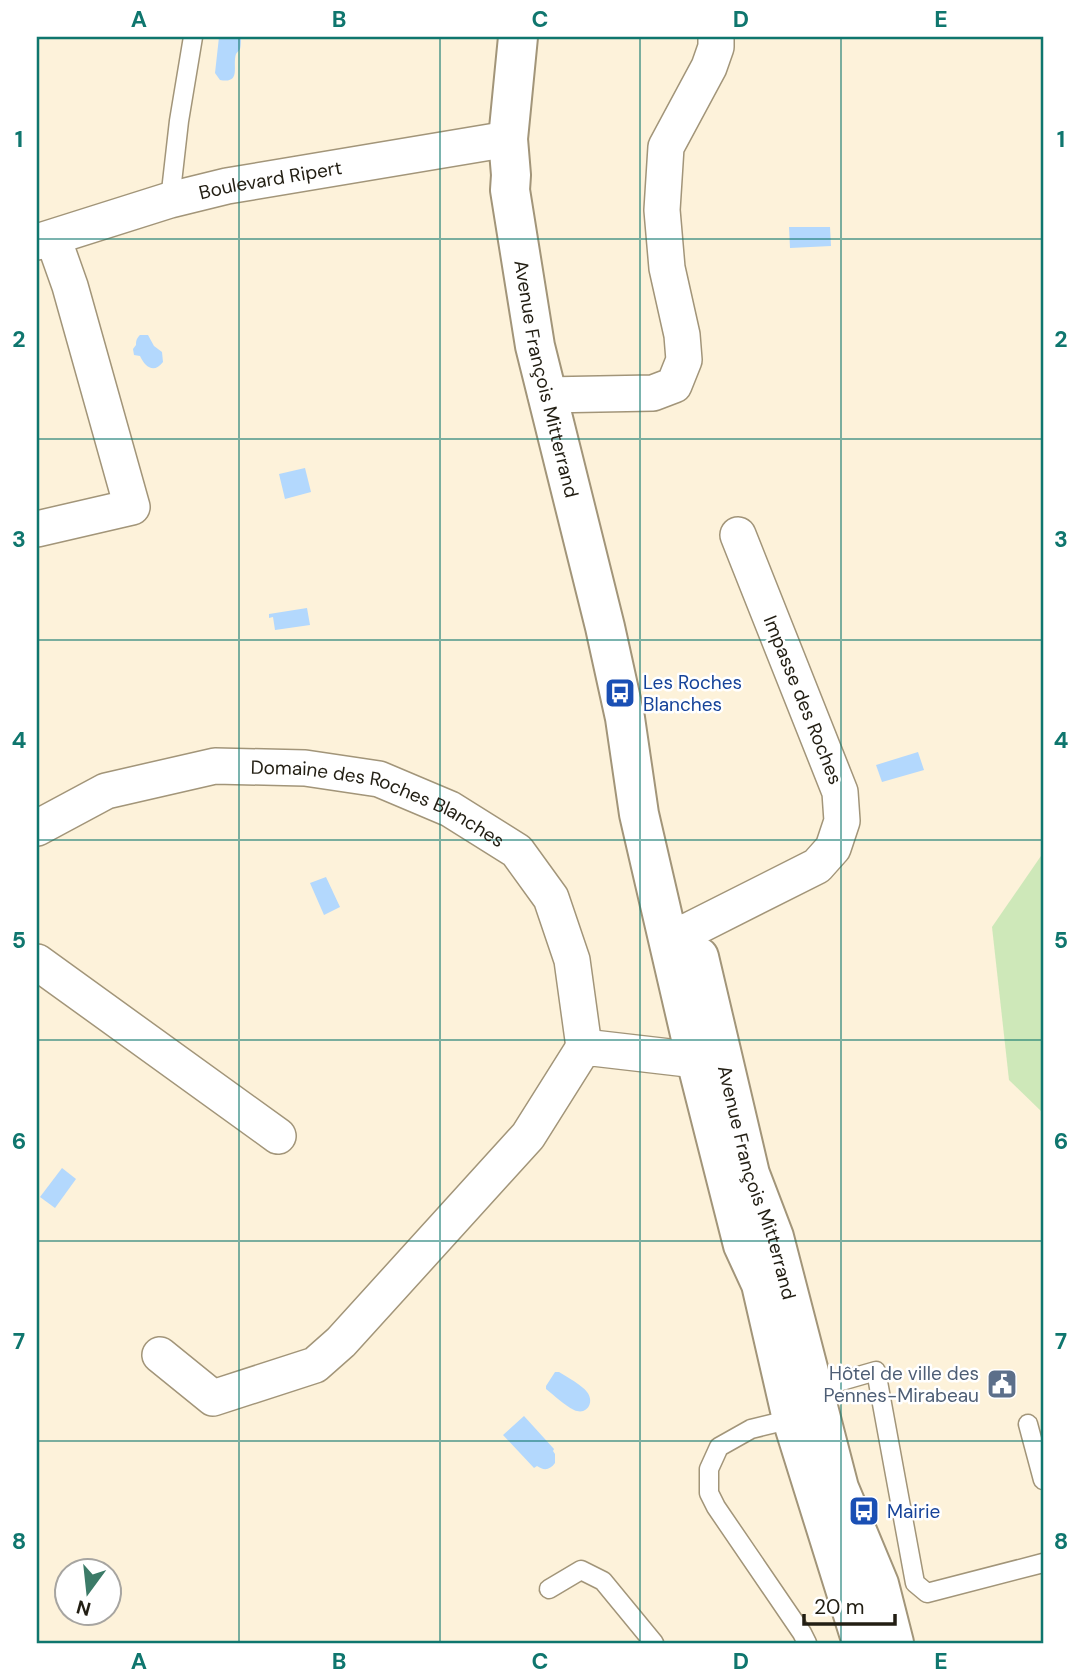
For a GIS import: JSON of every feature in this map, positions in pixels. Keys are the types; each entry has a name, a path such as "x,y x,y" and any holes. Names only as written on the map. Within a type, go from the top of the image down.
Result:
{"main road":[{"name":"Avenue François Mitterrand","path":"518,37 508,139 510,190 535,346 605,627 625,718 639,814 680,934 706,979 750,1174 774,1237 797,1402 839,1488 879,1584 894,1643"},
{"name":"Avenue François Mitterrand","path":"680,934 696,1060 743,1244 761,1284 797,1402 862,1643"}],"street":[{"path":"546,395 653,393 674,385 684,360 682,335 667,268 662,210 666,147 709,67 716,47 716,37"},
{"name":"Boulevard Ripert","path":"45,240 170,200 228,186 508,139"},
{"path":"37,529 132,507 69,286 45,240"},
{"name":"Impasse des Roches","path":"680,934 817,866 833,848 842,821 840,792 738,535"},
{"name":"Domaine des Roches Blanches","path":"37,828 106,791 215,766 305,768 379,779 450,809 517,851 551,898 572,960 584,1047"},
{"path":"37,962 278,1136"},
{"path":"160,1355 213,1398 315,1365 341,1342 528,1136 584,1047 696,1060"}],"lane":[{"path":"170,200 179,121 193,37"},
{"path":"807,1643 716,1507 709,1493 709,1469 719,1447 797,1402 876,1371 915,1583 927,1593 1043,1563"},
{"path":"1028,1424 1043,1480"},
{"path":"549,1589 581,1570 603,1581 654,1643"}],"green space":[{"path":"1043,853 1043,1113 1009,1080 992,927"}],"water":[{"path":"219,37 241,37 235,59 234,77 227,81 220,80 215,73"},
{"path":"789,227 830,227 831,246 790,248"},
{"path":"140,335 148,335 154,346 162,352 163,362 160,366 150,368 140,356 134,355 133,349"},
{"path":"305,468 311,492 285,499 279,474"},
{"path":"307,608 310,625 275,630 273,617 269,618 269,614"},
{"path":"918,752 924,770 882,782 876,765"},
{"path":"326,877 340,907 324,915 310,883"},
{"path":"62,1168 76,1179 55,1208 40,1197"},
{"path":"555,1372 559,1372 587,1392 590,1404 586,1410 574,1410 546,1389"},
{"path":"524,1416 554,1449 555,1463 549,1468 534,1468 503,1435"}],"place":[{"name":"Les Roches Blanches","path":"620,693"},
{"name":"Hôtel de ville des Pennes-Mirabeau","path":"1002,1384"},
{"name":"Mairie","path":"864,1511"}]}
